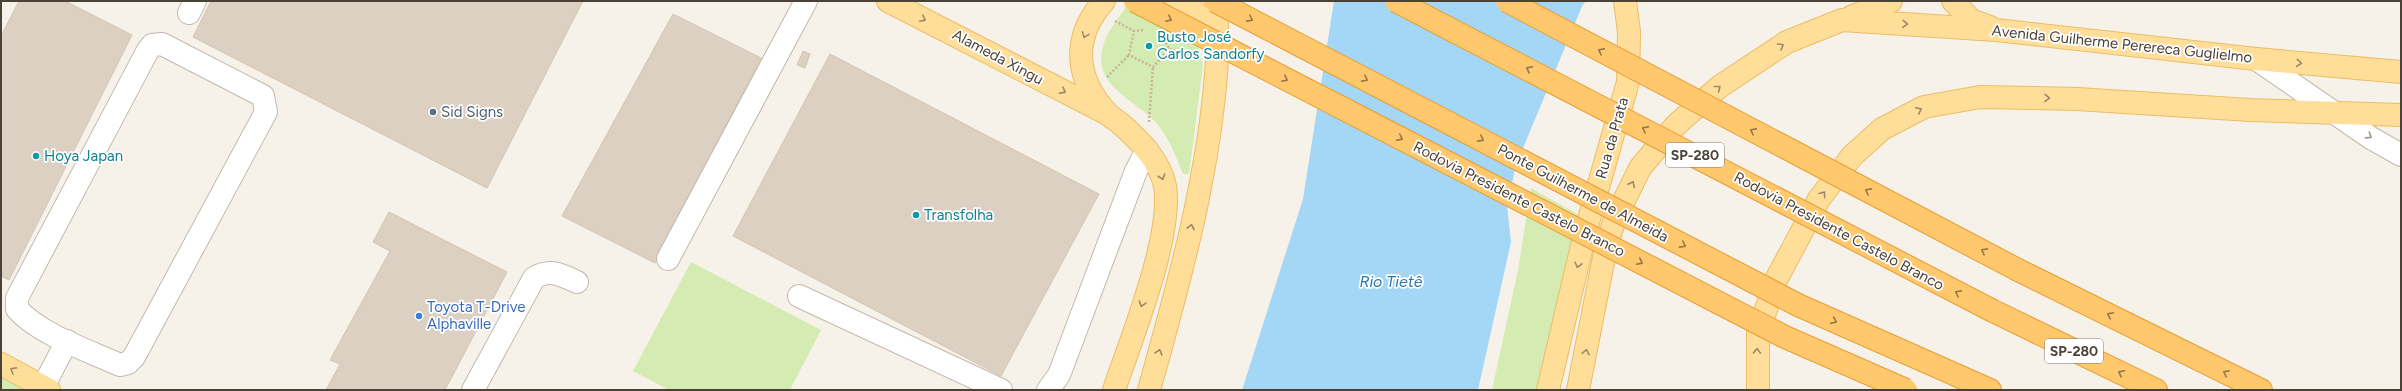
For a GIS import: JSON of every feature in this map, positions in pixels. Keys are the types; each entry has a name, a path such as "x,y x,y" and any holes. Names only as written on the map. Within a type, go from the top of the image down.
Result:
{"highway":[{"name":"Rodovia Presidente Castelo Branco","path":"1135,1 1785,337 1906,390"},
{"name":"Ponte Guilherme de Almeida","path":"1216,1 1798,305 1990,390"},
{"name":"Rodovia Presidente Castelo Branco","path":"1396,1 1993,311 2156,390"},
{"path":"1507,1 2018,270 2261,390"}],"main road":[{"name":"Alameda Xingu","path":"888,1 1108,115"},
{"path":"1104,1 1090,20 1082,40 1080,59 1084,78 1091,93 1108,115 1147,150 1158,168 1165,186 1165,210 1162,236 1153,270 1114,390"},
{"path":"1177,1 1191,9 1216,30"},
{"path":"1149,390 1183,266 1195,211 1217,62 1216,1"},
{"name":"Rua da Prata","path":"1548,390 1585,233 1628,82 1629,32 1625,1"},
{"name":"Avenida Guilherme Perereca Guglielmo","path":"1748,66 1794,38 1892,1"},
{"path":"1953,1 1971,20 1996,30"},
{"name":"Avenida Guilherme Perereca Guglielmo","path":"1842,20 1996,30 2256,59 2401,72"},
{"name":"Rua da Prata","path":"1578,390 1606,247 1615,219 1640,168 1676,125 1719,87 1748,66"},
{"path":"1758,390 1758,333 1776,280 1819,199 1852,156 1882,129 1924,107 1980,97 2077,99 2335,114 2401,115"},
{"path":"1,364 46,389"}],"street":[{"path":"668,259 806,1"},
{"path":"152,44 162,44 263,96 266,112 134,357 128,363 120,364 67,341 26,319 17,309 17,298 152,44"},
{"path":"2256,59 2335,114 2401,155"},
{"path":"1048,390 1058,375 1136,170 1147,150"},
{"path":"473,390 534,278 543,273 554,272 577,282"},
{"path":"799,296 1001,390"},
{"path":"46,389 67,341"}],"path":[{"path":"1091,93 1129,55 1134,31 1149,29"},
{"path":"1147,150 1153,67 1169,49 1160,33"},
{"path":"1129,55 1153,67"}],"green space":[{"path":"1129,1 1187,1 1203,65 1189,174 1183,174 1169,143 1158,125 1118,91 1103,71 1101,58 1106,37"},
{"path":"1531,188 1581,216 1539,390 1492,390 1518,270"},
{"path":"691,262 821,330 790,390 669,390 633,371"},
{"path":"1,373 32,390 1,390"}],"water":[{"name":"Rio Tietê","path":"1334,1 1587,1 1583,4 1516,165 1507,206 1511,242 1478,390 1242,390 1303,199"}],"building":[{"name":"Hoya Japan","path":"19,1 65,1 132,35 9,280 1,276 1,36"},
{"name":"Sid Signs","path":"211,1 583,1 487,188 193,37"},
{"path":"673,14 761,58 655,263 562,216"},
{"path":"803,51 810,54 805,68 797,65"},
{"name":"Transfolha","path":"830,54 1099,194 1001,376 733,236"},
{"name":"Toyota T-Drive Alphaville","path":"389,212 507,272 445,390 326,390 340,364 330,360 390,251 373,242"}],"place":[{"name":"Busto José Carlos Sandorfy","path":"1149,46"},
{"name":"Sid Signs","path":"433,112"},
{"name":"Hoya Japan","path":"36,156"},
{"name":"Transfolha","path":"916,215"},
{"name":"Toyota T-Drive Alphaville","path":"419,316"}]}
